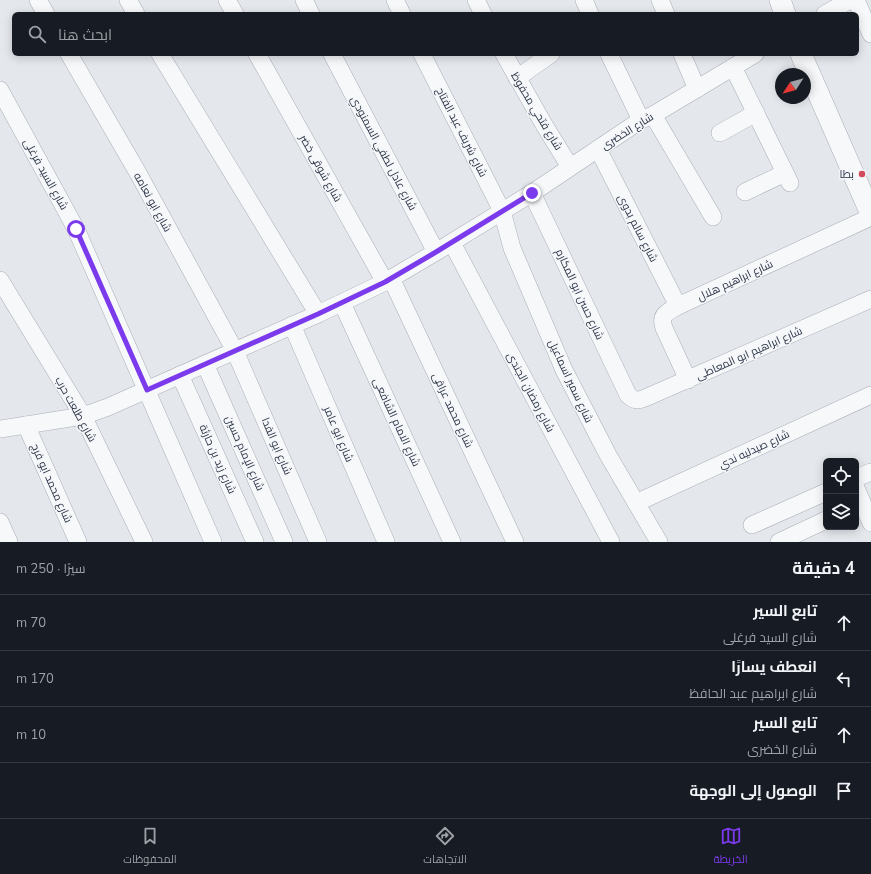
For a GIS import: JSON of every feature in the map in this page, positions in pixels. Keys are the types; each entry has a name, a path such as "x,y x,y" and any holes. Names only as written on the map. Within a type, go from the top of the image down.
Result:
{"street":[{"path":"38,0 45,12"},
{"path":"128,0 135,12"},
{"path":"227,0 234,12"},
{"path":"304,0 310,12"},
{"path":"395,0 401,12"},
{"path":"476,0 482,12"},
{"path":"584,0 589,12"},
{"path":"660,0 665,12"},
{"path":"780,0 784,12"},
{"path":"829,12 850,0"},
{"path":"856,0 871,34"},
{"name":"شارع ابو نعامه","path":"70,56 138,173 235,351"},
{"path":"161,56 318,314"},
{"name":"شارع شوقى خضر","path":"258,56 388,280"},
{"name":"شارع عادل لطفي السمنودي","path":"333,56 436,252"},
{"name":"شارع شريف عبد الفتاح","path":"423,56 502,211"},
{"name":"شارع فتحي محفوظ","path":"505,56 570,167"},
{"path":"517,78 548,56"},
{"path":"611,56 647,118 713,217"},
{"path":"683,56 697,89"},
{"name":"شارع الخضرى","path":"0,429 83,416 122,402 342,303 388,280 452,243 647,118 752,56"},
{"path":"802,56 871,214"},
{"path":"733,67 788,178 745,192"},
{"name":"شارع السيد فرغلى","path":"0,90 76,229 213,542"},
{"path":"720,133 756,113"},
{"name":"شارع سالم بدوى","path":"598,149 678,306"},
{"name":"شارع حسن ابو المكارم","path":"532,193 628,395"},
{"name":"شارع سمير اسماعيل","path":"502,211 512,248 564,370 608,455 659,542"},
{"name":"شارع ابراهيم هلال","path":"688,380 662,322 662,318 665,315 678,306 871,217"},
{"name":"شارع رمضان الجندى","path":"452,243 611,542"},
{"name":"شارع طلعت حرب","path":"0,280 83,416 144,542"},
{"name":"شارع محمد عراقى","path":"388,280 515,542"},
{"name":"شارع ابراهيم ابو المعاطى","path":"628,395 634,400 639,400 688,380 871,299"},
{"name":"شارع الامام الشافعى","path":"342,303 452,542"},
{"name":"شارع ابو عامر","path":"292,325 386,542"},
{"name":"شارع ابو الفدا","path":"235,351 318,542"},
{"name":"شارع الإمام حسين","path":"205,364 284,542"},
{"name":"شارع زيد بن حارثة","path":"180,375 255,542"},
{"name":"شارع صيدليه ندي","path":"636,503 871,395"},
{"name":"شارع محمد ابو فرج","path":"26,425 78,542"},
{"path":"859,477 871,472"},
{"path":"752,525 823,493"},
{"path":"859,501 871,522"},
{"path":"779,542 823,521"},
{"path":"0,522 9,542"}],"place":[{"name":"بطا","path":"862,174"}],"route":[{"path":"76,229 147,390 318,314 385,282 452,243 532,193"}]}
